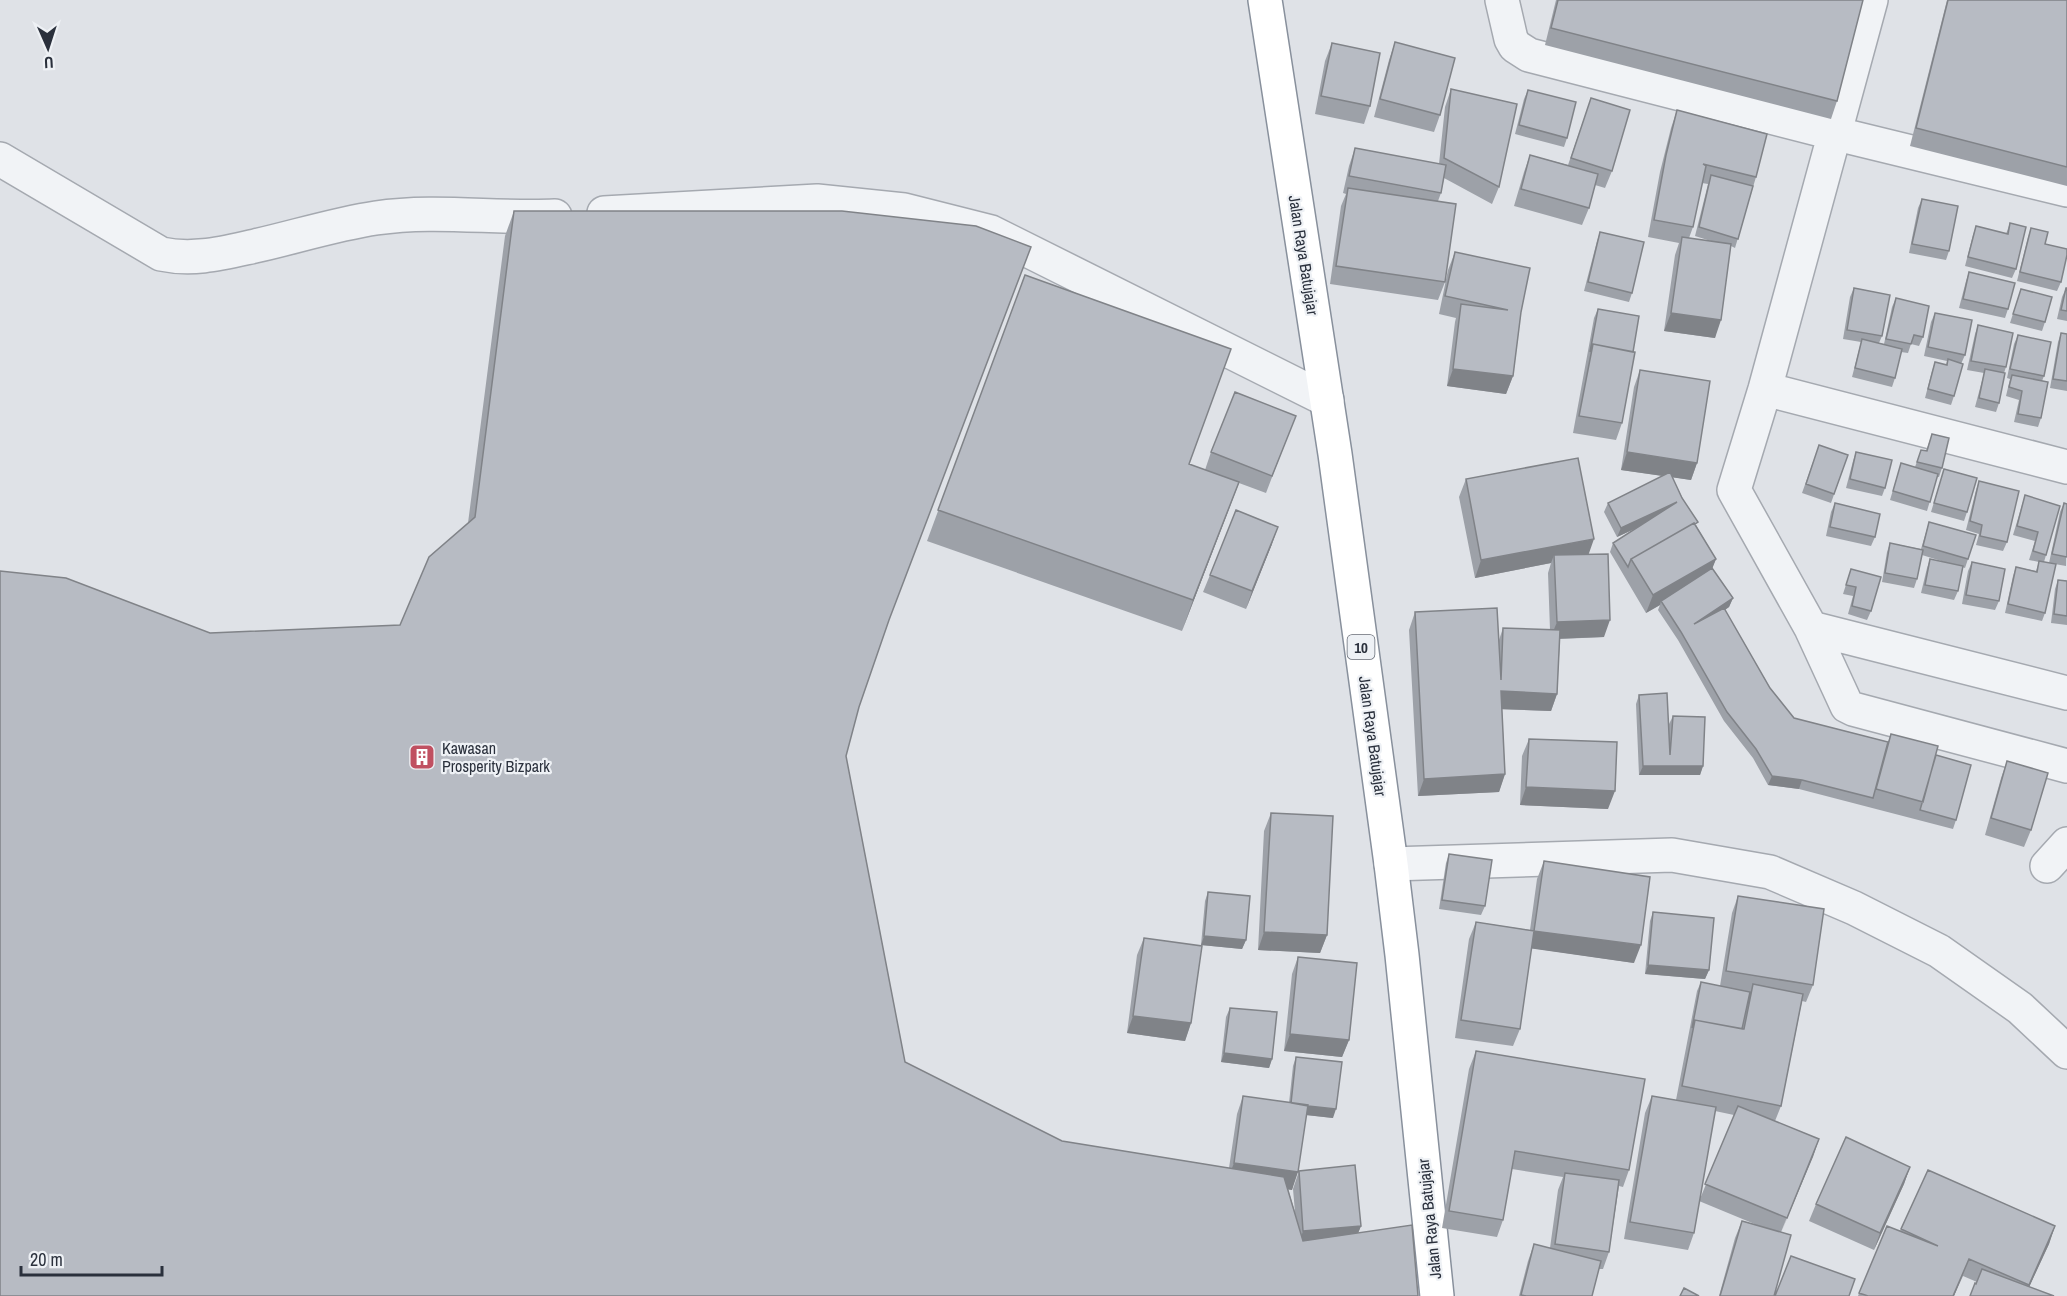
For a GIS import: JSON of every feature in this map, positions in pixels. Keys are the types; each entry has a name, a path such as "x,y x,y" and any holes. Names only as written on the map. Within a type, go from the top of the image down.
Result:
{"highway":[{"name":"Jalan Raya Batujajar","path":"1265,0 1327,400 1391,864 1437,1296"}],"street":[{"path":"1502,0 1511,39 1515,46 1529,55 2067,190"},
{"path":"1871,0 1765,389 1734,490 1811,628 1845,703 1852,709 2067,766"},
{"path":"0,159 161,254 180,258 209,257 375,218 413,215 522,218 817,201 903,210 991,232 1327,400"},
{"path":"1765,389 2067,467"},
{"path":"1811,628 2067,693"},
{"path":"1391,864 1672,855 1770,872 1854,908 1939,951 2020,1008 2067,1052"}],"building":[{"path":"1558,0 1863,0 1837,101 1551,28"},
{"path":"1948,0 2067,0 2067,167 1916,128"},
{"path":"1395,42 1455,58 1440,115 1380,99"},
{"path":"1332,43 1380,53 1370,106 1321,96"},
{"path":"1451,89 1517,104 1499,187 1444,158"},
{"path":"1528,90 1576,102 1567,138 1519,125"},
{"path":"1591,98 1630,110 1612,171 1571,158"},
{"path":"1677,110 1767,134 1756,177 1703,164 1706,166 1693,227 1654,220"},
{"path":"1355,148 1446,165 1441,193 1349,176"},
{"path":"1530,155 1598,174 1589,208 1521,189"},
{"path":"1711,175 1753,186 1738,239 1699,227"},
{"path":"1348,188 1456,204 1445,282 1336,266"},
{"path":"1922,199 1958,206 1949,251 1912,244"},
{"name":"Kawasan Prosperity Bizpark","path":"514,211 842,211 976,226 1031,247 889,620 859,707 846,756 905,1062 1062,1141 1284,1177 1303,1241 1412,1225 1418,1296 0,1296 0,571 66,578 210,633 400,625 429,557 475,517"},
{"path":"2010,223 2026,227 2016,269 1968,257 1976,226 2008,234"},
{"path":"2031,228 2048,232 2045,244 2067,249 2061,282 2020,272"},
{"path":"1600,232 1644,242 1632,293 1588,282"},
{"path":"1682,237 1731,244 1721,320 1671,313"},
{"path":"1455,252 1530,268 1521,312 1513,376 1453,369 1461,304 1508,310 1445,296"},
{"path":"1969,272 2015,283 2008,309 1963,299"},
{"path":"1025,275 1231,349 1189,464 1239,482 1193,600 938,510"},
{"path":"1854,288 1890,295 1882,336 1847,330"},
{"path":"2067,288 2067,311 2061,310"},
{"path":"2021,289 2052,297 2045,322 2013,314"},
{"path":"1896,298 1929,306 1923,337 1914,335 1911,344 1886,339"},
{"path":"1598,309 1639,316 1633,352 1593,344 1590,352"},
{"path":"1935,313 1972,320 1965,355 1928,347"},
{"path":"1978,325 2013,333 2006,367 1971,361"},
{"path":"2061,333 2067,334 2067,381 2053,379"},
{"path":"2018,335 2051,342 2044,376 2010,369"},
{"path":"1862,339 1902,349 1895,378 1855,368"},
{"path":"1593,344 1635,352 1622,423 1579,416"},
{"path":"1948,359 1963,364 1954,396 1928,389 1935,362 1947,365"},
{"path":"1985,369 2005,373 1999,403 1979,398"},
{"path":"1640,370 1710,381 1697,463 1627,452"},
{"path":"2012,375 2048,382 2041,418 2018,414 2022,391 2009,387"},
{"path":"1235,392 1296,416 1272,476 1211,452"},
{"path":"1932,434 1949,438 1942,468 1917,462 1921,450 1927,451"},
{"path":"1819,445 1848,455 1834,494 1806,484"},
{"path":"1856,452 1892,460 1885,488 1850,479"},
{"path":"1578,458 1594,539 1481,560 1466,479"},
{"path":"1901,463 1938,474 1930,502 1893,491"},
{"path":"1944,469 1977,478 1967,512 1934,503"},
{"path":"1670,472 1682,498 1698,522 1631,559 1628,567 1613,543 1677,502 1621,528 1608,503"},
{"path":"1979,481 2019,491 2007,542 1980,536 1982,525 1970,521"},
{"path":"2025,495 2060,506 2046,555 2033,551 2038,532 2017,526"},
{"path":"1835,503 1880,514 1875,537 1830,527"},
{"path":"2064,503 2067,504 2067,557 2052,554"},
{"path":"1236,510 1278,527 1252,591 1210,575"},
{"path":"1929,522 1976,535 1968,559 1923,546"},
{"path":"1694,523 1716,559 1653,595 1631,559"},
{"path":"1890,543 1923,550 1917,579 1885,573"},
{"path":"1608,554 1610,620 1557,622 1554,555"},
{"path":"1930,559 1963,566 1958,591 1925,585"},
{"path":"2039,561 2056,564 2045,613 2008,604 2016,567 2037,572"},
{"path":"1972,562 2005,569 1999,601 1966,595"},
{"path":"1712,568 1733,598 1694,624 1724,608 1770,688 1794,718 1888,742 1873,798 1802,780 1772,776 1756,749 1727,712 1661,601"},
{"path":"1851,569 1881,577 1871,611 1852,606 1856,587 1846,585"},
{"path":"2058,580 2067,581 2067,616 2054,614"},
{"path":"1497,608 1501,680 1503,628 1560,630 1557,694 1501,691 1505,774 1424,779 1415,612"},
{"path":"1667,693 1670,755 1673,716 1705,717 1703,766 1643,766 1639,695"},
{"path":"1891,734 1938,746 1923,802 1876,789"},
{"path":"1529,739 1617,742 1615,791 1526,787"},
{"path":"1936,755 1971,765 1956,820 1920,810"},
{"path":"2007,761 2048,773 2031,830 1991,818"},
{"path":"1271,813 1333,816 1327,935 1264,932"},
{"path":"1449,854 1492,860 1485,906 1442,900"},
{"path":"1544,861 1650,877 1641,945 1534,931"},
{"path":"1208,892 1250,896 1246,940 1204,936"},
{"path":"1738,896 1824,909 1813,985 1726,971"},
{"path":"1653,912 1714,918 1709,970 1648,965"},
{"path":"1476,922 1534,931 1520,1029 1461,1020"},
{"path":"1144,938 1202,946 1191,1023 1133,1016"},
{"path":"1298,957 1357,963 1349,1040 1290,1034"},
{"path":"1701,982 1750,992 1742,1029 1695,1020 1692,1028"},
{"path":"1753,984 1803,994 1781,1106 1682,1086 1695,1020 1744,1029"},
{"path":"1230,1008 1277,1012 1272,1059 1224,1053"},
{"path":"1476,1051 1645,1079 1629,1170 1515,1151 1503,1220 1449,1211"},
{"path":"1296,1057 1342,1062 1336,1109 1291,1103"},
{"path":"1243,1096 1308,1105 1298,1172 1234,1163"},
{"path":"1652,1096 1716,1107 1694,1233 1630,1222"},
{"path":"1738,1106 1819,1139 1787,1218 1705,1184"},
{"path":"1846,1137 1910,1167 1880,1233 1816,1204"},
{"path":"1355,1165 1361,1226 1303,1231 1299,1171"},
{"path":"1928,1170 2055,1226 2029,1285 1969,1259 1953,1296 1868,1296 1859,1293 1887,1226 1938,1246 1901,1229"},
{"path":"1565,1173 1619,1180 1609,1252 1555,1244"},
{"path":"1742,1221 1791,1235 1774,1296 1720,1296"},
{"path":"1534,1244 1601,1261 1592,1296 1521,1295"},
{"path":"1791,1256 1855,1279 1849,1296 1775,1296"},
{"path":"1982,1269 2054,1296 1970,1296"},
{"path":"1684,1288 1699,1296 1680,1296"}],"place":[{"name":"Kawasan Prosperity Bizpark","path":"422,757"}]}
